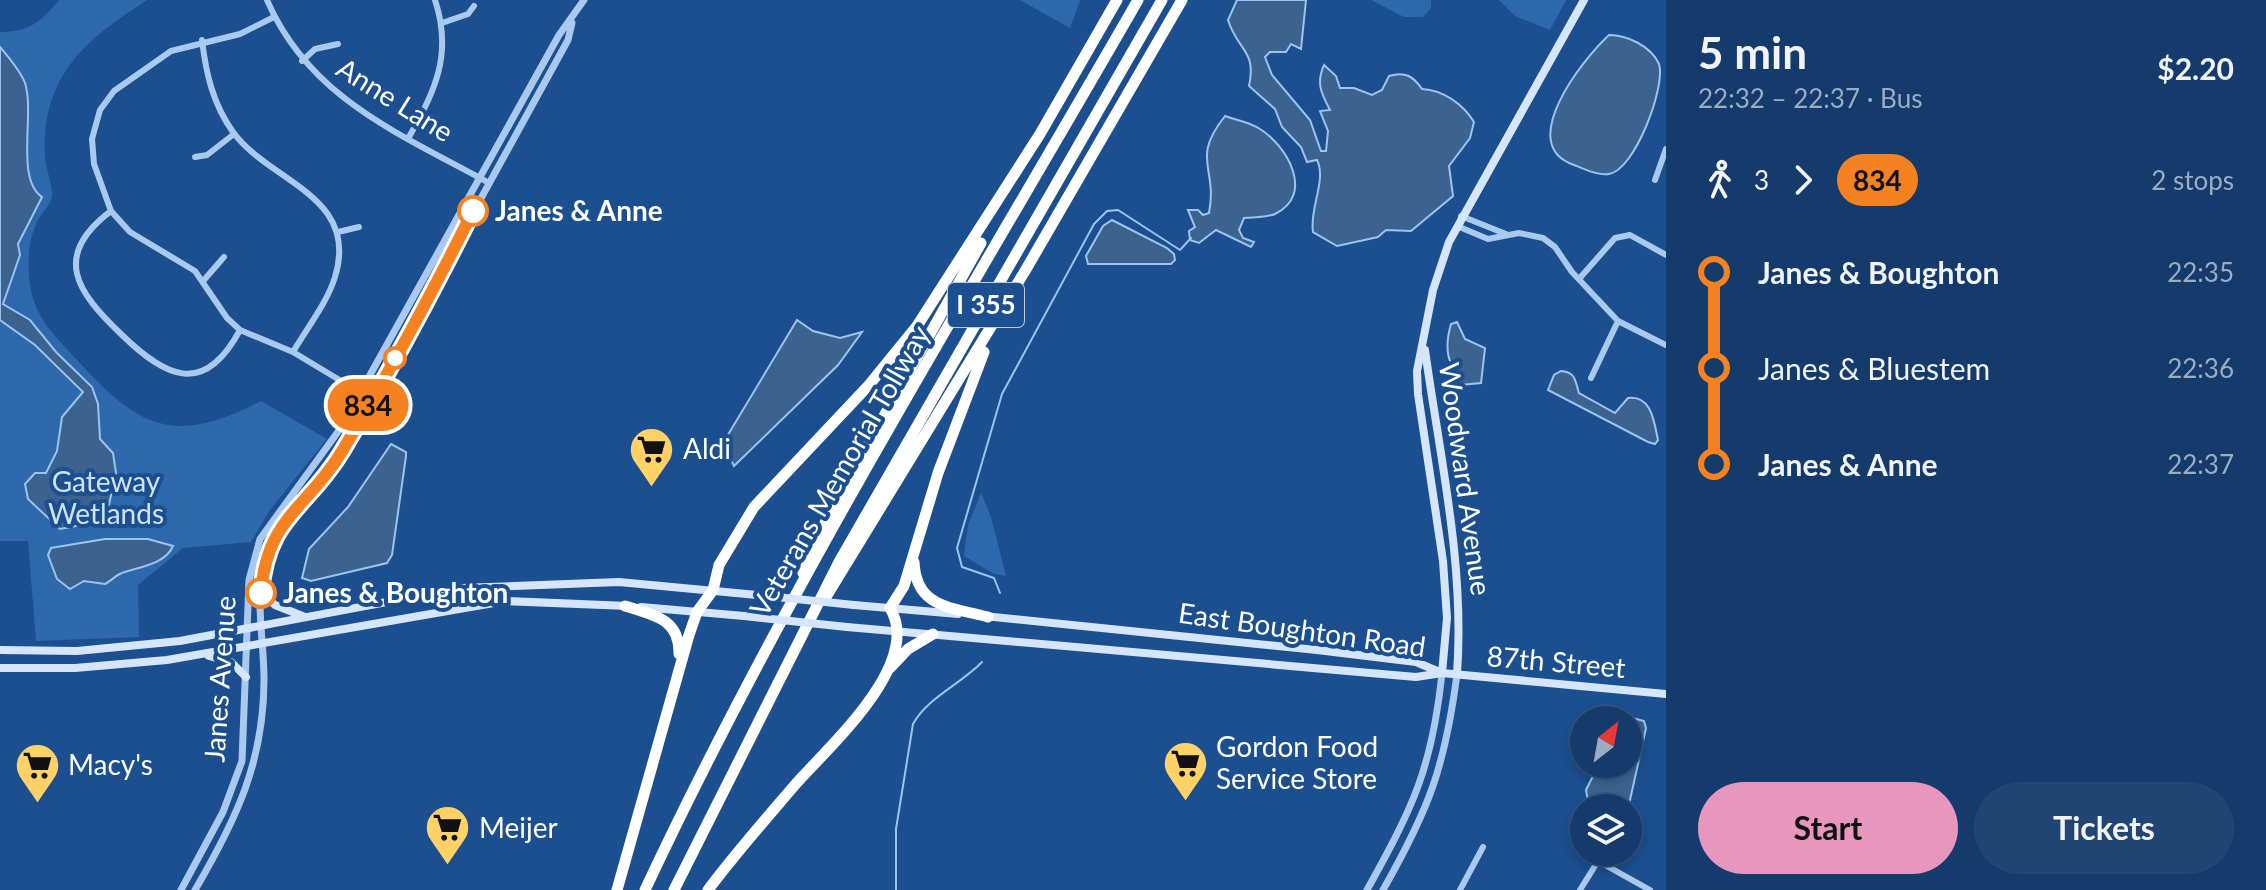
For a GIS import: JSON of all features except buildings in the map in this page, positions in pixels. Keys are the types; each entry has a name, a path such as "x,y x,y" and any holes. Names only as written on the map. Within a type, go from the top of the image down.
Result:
{"highway":[{"path":"798,588 807,558 835,503 1117,0"},
{"name":"Veterans Memorial Tollway","path":"645,890 698,779 798,588 1138,0"},
{"name":"Veterans Memorial Tollway","path":"674,890 813,612 1162,0"},
{"path":"813,612 836,584 1025,271 1182,0"},
{"path":"617,890 678,671 697,612 713,590 719,565 754,507 869,385 917,326 1040,134"},
{"path":"883,678 898,632 890,608 901,593 974,371 1025,271"},
{"path":"914,553 917,583 924,595 939,604 988,617"},
{"path":"625,606 662,618 674,629 679,643 678,671"},
{"path":"708,890 855,720 883,678 908,649 933,634"}],"main road":[{"name":"Woodward Avenue","path":"1442,673 1447,618 1444,574 1417,371 1425,346 1433,290 1461,216 1584,0"},
{"name":"Woodward Avenue","path":"1425,346 1458,567 1461,619 1457,674"},
{"name":"East Boughton Road","path":"0,650 130,647 461,588 619,582 1209,637 1416,662 1442,673"},
{"path":"261,593 275,605 306,617"},
{"name":"East Boughton Road","path":"0,668 127,665 246,648 505,601 697,612 1416,677 1442,673"},
{"path":"200,655 231,662 246,677"},
{"name":"87th Street","path":"1442,673 1666,694"}],"street":[{"name":"Anne Lane","path":"267,0 302,61 335,94 485,180"},
{"path":"409,137 429,101 442,68 442,23 435,0"},
{"name":"Janes Avenue","path":"195,890 226,836 256,763 264,683 261,593 267,551 278,529 339,456 559,35 572,21 584,0"},
{"path":"442,23 468,14 474,6"},
{"path":"274,17 240,34 202,40 171,51 114,91 100,110 92,139 94,164 111,211 130,232 204,280 217,305 240,330 293,352 371,399"},
{"path":"202,40 214,99 234,134 253,153 316,199 338,232 335,276 293,352"},
{"path":"302,61 315,49 338,44"},
{"path":"195,157 207,155 234,134"},
{"path":"1655,180 1666,149"},
{"name":"Janes Avenue","path":"181,890 223,812 242,761 252,557 282,505 326,451 485,180"},
{"path":"111,211 95,223 81,244 76,257 78,283 96,310 146,359 173,374 202,372 224,357 240,330"},
{"path":"1461,216 1489,230 1509,235"},
{"path":"1457,226 1488,239 1535,235 1550,242 1618,321 1666,345"},
{"path":"338,232 359,227"},
{"path":"1579,279 1615,238 1630,235 1666,255"},
{"path":"204,280 224,257"},
{"path":"1591,378 1618,321"},
{"name":"Woodward Avenue","path":"1367,890 1410,812 1423,779 1435,733 1442,673"},
{"name":"Woodward Avenue","path":"1383,890 1434,791 1450,731 1457,674"},
{"path":"1460,890 1483,847"},
{"path":"1580,890 1598,861 1650,890"}],"green space":[{"name":"Gateway Wetlands","path":"59,0 147,0 86,46 59,83 50,104 45,158 52,198 35,227 29,260 33,297 41,317 99,383 140,415 160,423 181,426 231,415 261,401 327,439 270,510 251,542 183,548 138,585 139,637 36,641 28,541 0,541 0,32 27,28"},
{"path":"1020,0 1080,0 1070,28"},
{"path":"1371,0 1431,0 1431,8 1423,17 1404,17"},
{"path":"1499,0 1566,0 1550,30 1515,16"},
{"path":"981,493 991,517 1006,576 994,574 964,556 968,525"}],"shaded area":[{"path":"1237,0 1306,0 1301,49 1291,44 1286,52 1270,52 1265,57 1272,75 1310,120 1321,151 1326,151 1328,131 1320,111 1330,110 1321,88 1320,77 1324,65 1336,76 1340,88 1354,88 1372,95 1382,90 1389,76 1404,74 1422,89 1445,95 1458,104 1474,122 1470,138 1449,166 1453,196 1411,231 1386,230 1378,237 1337,246 1313,232 1320,168 1317,160 1307,162 1301,147 1282,127 1275,109 1249,86 1251,74 1248,57 1228,20"},
{"path":"1609,35 1631,39 1644,47 1659,64 1660,75 1653,107 1638,143 1619,169 1605,174 1574,165 1557,155 1551,139 1552,121 1571,81"},
{"path":"0,47 25,83 29,176 42,197 18,244 20,255 3,304 30,320 56,352 92,387 98,404 100,439 113,453 116,473 108,509 92,523 60,529 28,499 25,484 35,473 46,473 57,451 62,417 83,392 35,345 0,320"},
{"path":"1225,116 1252,125 1270,136 1293,170 1294,195 1287,205 1275,214 1244,218 1239,230 1243,238 1254,242 1251,247 1216,230 1199,243 1190,240 1189,231 1195,227 1188,210 1198,210 1203,215 1209,213 1211,197 1207,154 1209,143"},
{"path":"1112,220 1167,248 1174,254 1175,260 1171,264 1088,264 1086,256 1103,226"},
{"path":"797,320 813,331 840,338 862,332 838,365 734,466 723,443"},
{"path":"1457,322 1465,339 1485,348 1481,383 1449,386 1447,381 1453,367 1448,352 1448,335 1451,324"},
{"path":"1561,371 1572,375 1579,393 1615,413 1628,398 1642,401 1653,418 1658,440 1655,444 1648,442 1548,390 1554,375"},
{"path":"391,444 406,452 406,456 392,555 387,563 311,581 302,578 309,549 348,507"},
{"path":"105,539 148,539 173,546 158,561 120,574 105,584 84,581 70,589 57,579 48,555 51,548"},
{"path":"1642,720 1646,728 1642,746"},
{"path":"1592,778 1635,778 1631,794 1587,794"}],"waterway":[{"path":"1000,593 994,578 962,567 957,548 1002,394 1094,224 1107,211 1118,210 1180,250 1191,238"},
{"path":"896,890 896,829 913,724 927,706 982,662"}],"bus line":[{"name":"834","path":"261,593 267,551 278,529 339,456 473,211"}],"place":[{"name":"Janes & Anne","path":"473,211"},
{"name":"Aldi","path":"652,488"},
{"name":"Janes & Boughton","path":"261,593"},
{"name":"Gordon Food Service Store","path":"1185,802"},
{"name":"Macy's","path":"37,804"},
{"name":"Meijer","path":"448,867"}]}
